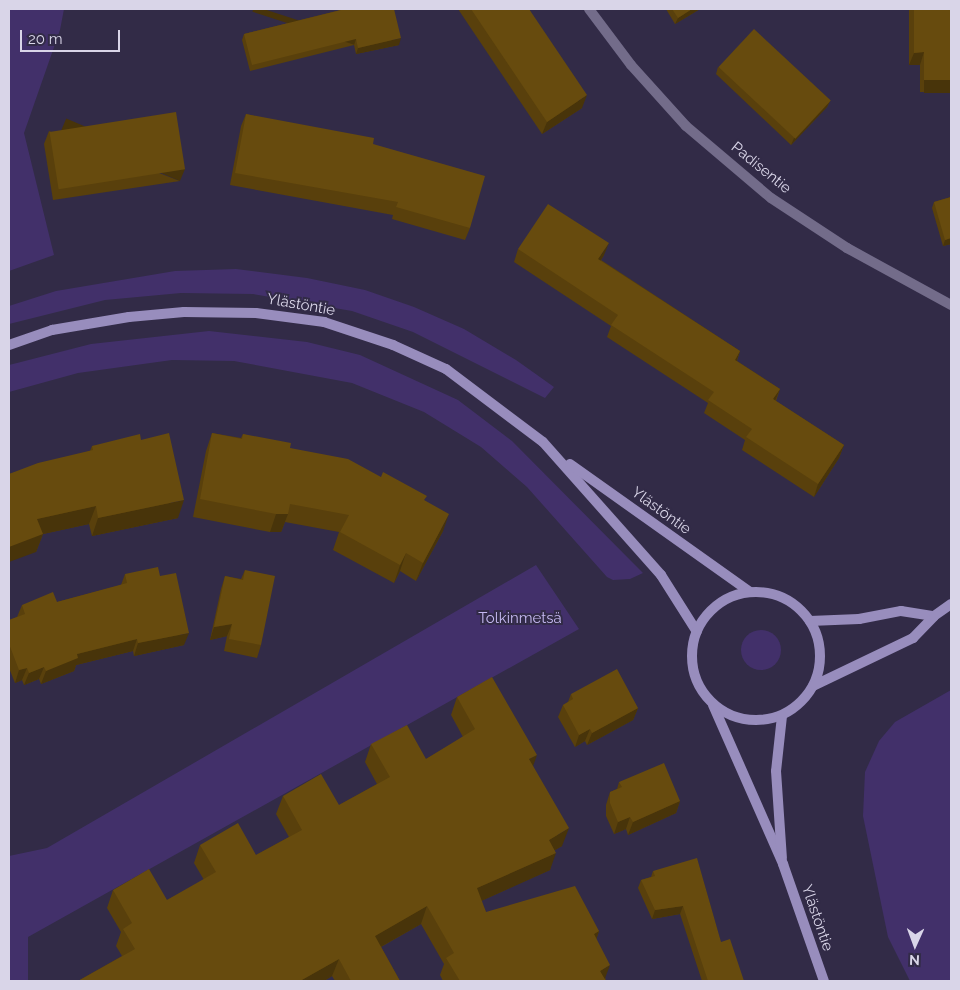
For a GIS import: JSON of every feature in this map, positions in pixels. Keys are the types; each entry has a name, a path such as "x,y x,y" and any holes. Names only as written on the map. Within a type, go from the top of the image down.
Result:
{"main road":[{"name":"Ylästöntie","path":"9,345 52,330 129,317 184,312 256,313 324,322 393,345 446,369 504,410 555,453 750,592"},
{"name":"Ylästöntie","path":"555,453 661,575 696,632"},
{"path":"750,592 786,600 810,621 820,650 813,686 803,700 782,716 748,720 728,714 712,704 694,674 692,654 696,632 716,606 731,597 750,592"},
{"path":"813,686 913,638 934,616 951,604"},
{"path":"810,621 859,619 901,611 934,616"},
{"name":"Ylästöntie","path":"712,704 783,864 824,981"},
{"name":"Ylästöntie","path":"782,716 776,771 783,864"}],"street":[{"name":"Padisentie","path":"590,9 631,65 686,126 771,198 847,248 951,305"}],"green space":[{"path":"9,9 64,9 60,30 24,133 54,255 9,271"},
{"path":"236,269 307,278 365,290 414,307 464,329 516,360 554,387 545,398 413,332 352,311 253,294 181,293 105,300 9,324 9,306 56,291 175,271"},
{"path":"209,331 307,342 360,355 458,400 512,441 643,573 630,579 613,580 607,577 527,487 481,447 424,412 352,383 234,361 172,360 78,373 9,392 9,365 91,344"},
{"name":"Tolkinmetsä","path":"536,565 579,629 28,937 28,981 9,981 9,856 47,848"},
{"path":"761,630 775,636 781,650 775,664 761,670 747,664 741,650 747,636"},
{"path":"951,690 951,981 910,981 888,937 863,816 865,772 879,741 895,722"}],"building":[{"path":"345,9 394,9 401,38 358,48 356,39 252,65 244,34"},
{"path":"471,9 529,9 587,95 547,122"},
{"path":"672,9 692,9 678,18"},
{"path":"914,9 951,9 951,80 924,80 924,52 914,53"},
{"path":"754,29 831,101 795,139 719,67"},
{"path":"176,112 185,169 59,189 50,132"},
{"path":"246,114 374,138 373,144 485,176 470,228 396,207 398,202 235,173"},
{"path":"951,197 951,238 945,240 934,202"},
{"path":"548,204 609,243 598,259 740,351 735,360 780,389 773,399 844,445 818,484 746,437 752,429 708,400 714,392 611,325 618,315 518,249"},
{"path":"169,433 184,500 98,518 96,506 37,519 43,534 9,547 9,474 38,463 93,450 92,446 140,434 141,440"},
{"path":"212,433 242,439 243,434 291,443 290,448 348,459 381,477 383,472 427,496 424,500 449,514 423,563 406,553 400,565 340,532 349,515 290,504 288,514 276,514 200,499"},
{"path":"158,567 160,576 176,573 189,633 138,643 137,639 77,654 78,658 46,671 44,667 29,673 27,668 19,670 9,644 9,620 25,614 22,605 53,592 57,602 127,583 125,574"},
{"path":"245,570 275,576 261,645 229,639 232,624 214,627 225,576 243,580"},
{"path":"617,669 638,708 592,733 590,729 579,735 563,705 573,699 571,694"},
{"path":"492,677 537,755 529,759 569,828 549,840 556,853 477,888 486,912 575,886 599,931 594,934 610,965 600,971 606,981 460,981 446,958 454,953 427,906 375,936 400,981 351,981 339,959 300,981 78,981 135,949 123,929 132,923 113,890 149,869 167,900 216,872 200,845 238,823 256,855 302,830 283,796 321,774 339,805 390,777 371,744 407,725 426,759 475,729 457,697"},
{"path":"664,763 680,801 633,822 630,817 618,822 610,803 610,792 622,787 619,782"},
{"path":"697,858 721,942 730,939 744,981 708,981 683,906 655,910 641,880 655,876 653,871"}]}
